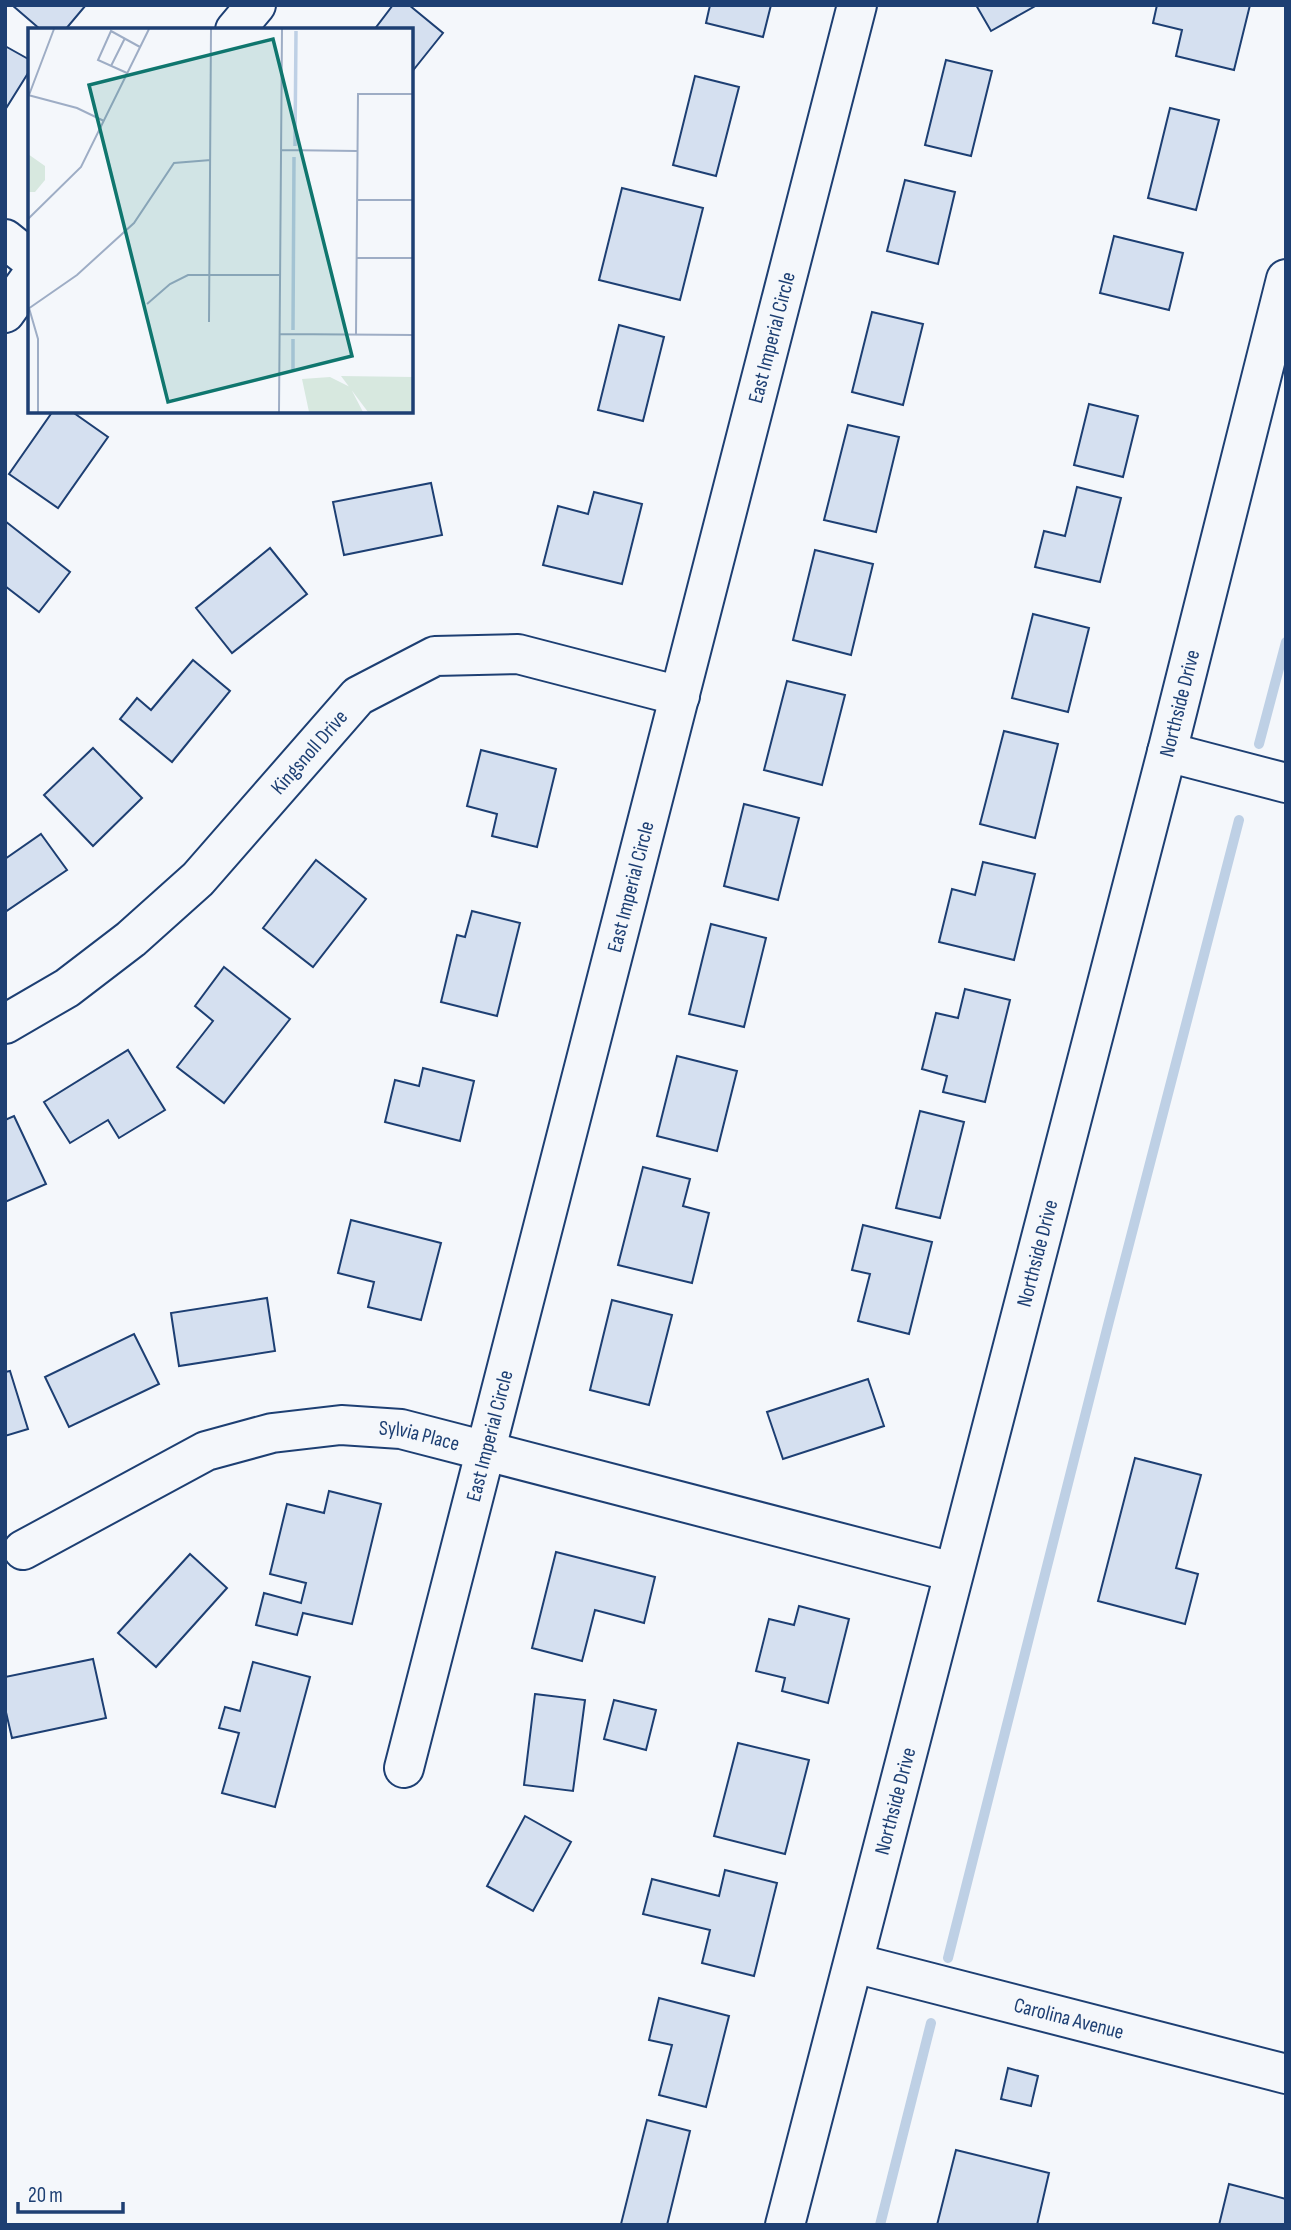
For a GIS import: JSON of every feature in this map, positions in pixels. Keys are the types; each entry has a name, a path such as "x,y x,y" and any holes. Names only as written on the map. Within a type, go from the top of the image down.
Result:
{"street":[{"path":"237,28 256,5"},
{"name":"East Imperial Circle","path":"404,1768 857,5"},
{"path":"5,239 28,257"},
{"name":"Northside Drive","path":"785,2225 1167,752 1286,279"},
{"path":"5,313 28,281"},
{"name":"Kingsnoll Drive","path":"5,1024 67,988 131,939 198,879 358,696 435,656 518,654 680,696"},
{"path":"1167,752 1286,783"},
{"name":"Sylvia Place","path":"23,1549 206,1451 272,1433 341,1425 401,1429 953,1572"},
{"name":"Carolina Avenue","path":"853,1963 1286,2074"}],"building":[{"path":"12,5 86,5 67,28 39,28"},
{"path":"393,5 409,5 443,33 413,70 413,28 376,28"},
{"path":"710,5 771,5 763,37 706,23"},
{"path":"976,5 1037,5 991,31"},
{"path":"1157,5 1250,5 1234,70 1176,56 1182,30 1153,23"},
{"path":"5,46 28,59 28,73 5,110"},
{"path":"946,60 992,71 971,156 925,145"},
{"path":"695,76 739,87 716,176 673,165"},
{"path":"1170,108 1219,120 1196,210 1148,198"},
{"path":"905,180 955,192 938,264 887,251"},
{"path":"622,188 703,208 680,300 599,280"},
{"path":"1114,236 1183,253 1169,310 1100,293"},
{"path":"872,312 923,324 903,405 852,392"},
{"path":"619,325 664,337 643,421 598,410"},
{"path":"1089,404 1138,416 1123,477 1074,465"},
{"path":"52,413 74,413 108,437 58,508 9,474"},
{"path":"848,425 899,437 876,532 824,520"},
{"path":"431,483 442,535 344,555 333,502"},
{"path":"1077,487 1121,498 1100,582 1035,567 1044,531 1065,536"},
{"path":"594,492 642,504 622,584 543,565 558,506 588,514"},
{"path":"5,521 70,572 39,612 5,586"},
{"path":"270,548 307,594 232,653 196,608"},
{"path":"815,550 873,564 851,655 793,640"},
{"path":"1033,614 1089,628 1068,712 1012,698"},
{"path":"193,660 230,691 172,762 120,719 137,698 151,710"},
{"path":"787,681 845,695 822,785 764,770"},
{"path":"1004,731 1058,744 1035,838 980,824"},
{"path":"93,748 142,798 93,846 44,795"},
{"path":"481,750 556,769 537,847 492,836 497,814 467,806"},
{"path":"744,804 799,818 778,900 724,886"},
{"path":"41,834 67,870 5,912 5,859"},
{"path":"316,860 366,899 313,967 263,928"},
{"path":"983,862 1035,874 1014,960 939,942 952,889 975,895"},
{"path":"472,911 520,923 497,1016 441,1002 457,935 465,937"},
{"path":"711,924 766,938 744,1027 689,1014"},
{"path":"224,967 290,1019 224,1103 177,1067 213,1021 195,1006"},
{"path":"965,989 1010,1000 985,1102 943,1092 947,1076 922,1069 936,1013 958,1018"},
{"path":"128,1050 165,1110 119,1138 108,1120 70,1143 44,1102"},
{"path":"677,1056 737,1071 717,1151 657,1136"},
{"path":"423,1068 474,1081 460,1141 385,1122 395,1080 419,1086"},
{"path":"920,1111 964,1122 940,1218 896,1208"},
{"path":"14,1116 46,1184 5,1202 5,1120"},
{"path":"643,1167 690,1179 683,1206 709,1213 692,1283 618,1265"},
{"path":"351,1220 441,1243 421,1320 368,1307 374,1282 338,1273"},
{"path":"863,1225 932,1242 909,1334 858,1321 870,1274 852,1270"},
{"path":"267,1298 275,1351 179,1366 171,1313"},
{"path":"612,1300 672,1315 649,1405 590,1390"},
{"path":"134,1334 159,1384 69,1427 45,1377"},
{"path":"10,1371 28,1429 5,1436 5,1372"},
{"path":"868,1379 884,1426 783,1459 767,1412"},
{"path":"1135,1458 1201,1475 1176,1568 1198,1574 1185,1624 1098,1601"},
{"path":"329,1491 381,1504 352,1624 303,1613 297,1635 256,1625 264,1593 301,1603 306,1583 270,1574 287,1504 324,1513"},
{"path":"556,1552 655,1577 644,1623 595,1610 582,1661 532,1648"},
{"path":"190,1554 227,1588 156,1667 118,1633"},
{"path":"799,1606 849,1619 828,1703 782,1691 785,1678 756,1671 769,1619 794,1625"},
{"path":"93,1659 106,1718 12,1738 5,1708 5,1677"},
{"path":"253,1662 310,1677 275,1807 222,1793 239,1733 219,1728 225,1707 240,1711"},
{"path":"535,1694 585,1700 573,1791 524,1785"},
{"path":"614,1700 656,1710 646,1750 604,1739"},
{"path":"738,1743 809,1760 785,1854 714,1836"},
{"path":"525,1816 571,1842 533,1911 487,1886"},
{"path":"725,1870 777,1883 754,1976 702,1963 710,1930 643,1914 652,1879 719,1896"},
{"path":"659,1998 729,2016 706,2107 659,2095 672,2045 649,2040"},
{"path":"1008,2068 1038,2076 1031,2106 1001,2099"},
{"path":"647,2120 690,2131 667,2225 624,2225 621,2224"},
{"path":"956,2150 1049,2173 1037,2225 937,2225"},
{"path":"1229,2184 1286,2199 1286,2225 1219,2225"}],"waterway":[{"path":"1259,744 1286,642"},
{"path":"948,1958 1239,820"},
{"path":"880,2225 931,2023"}]}
